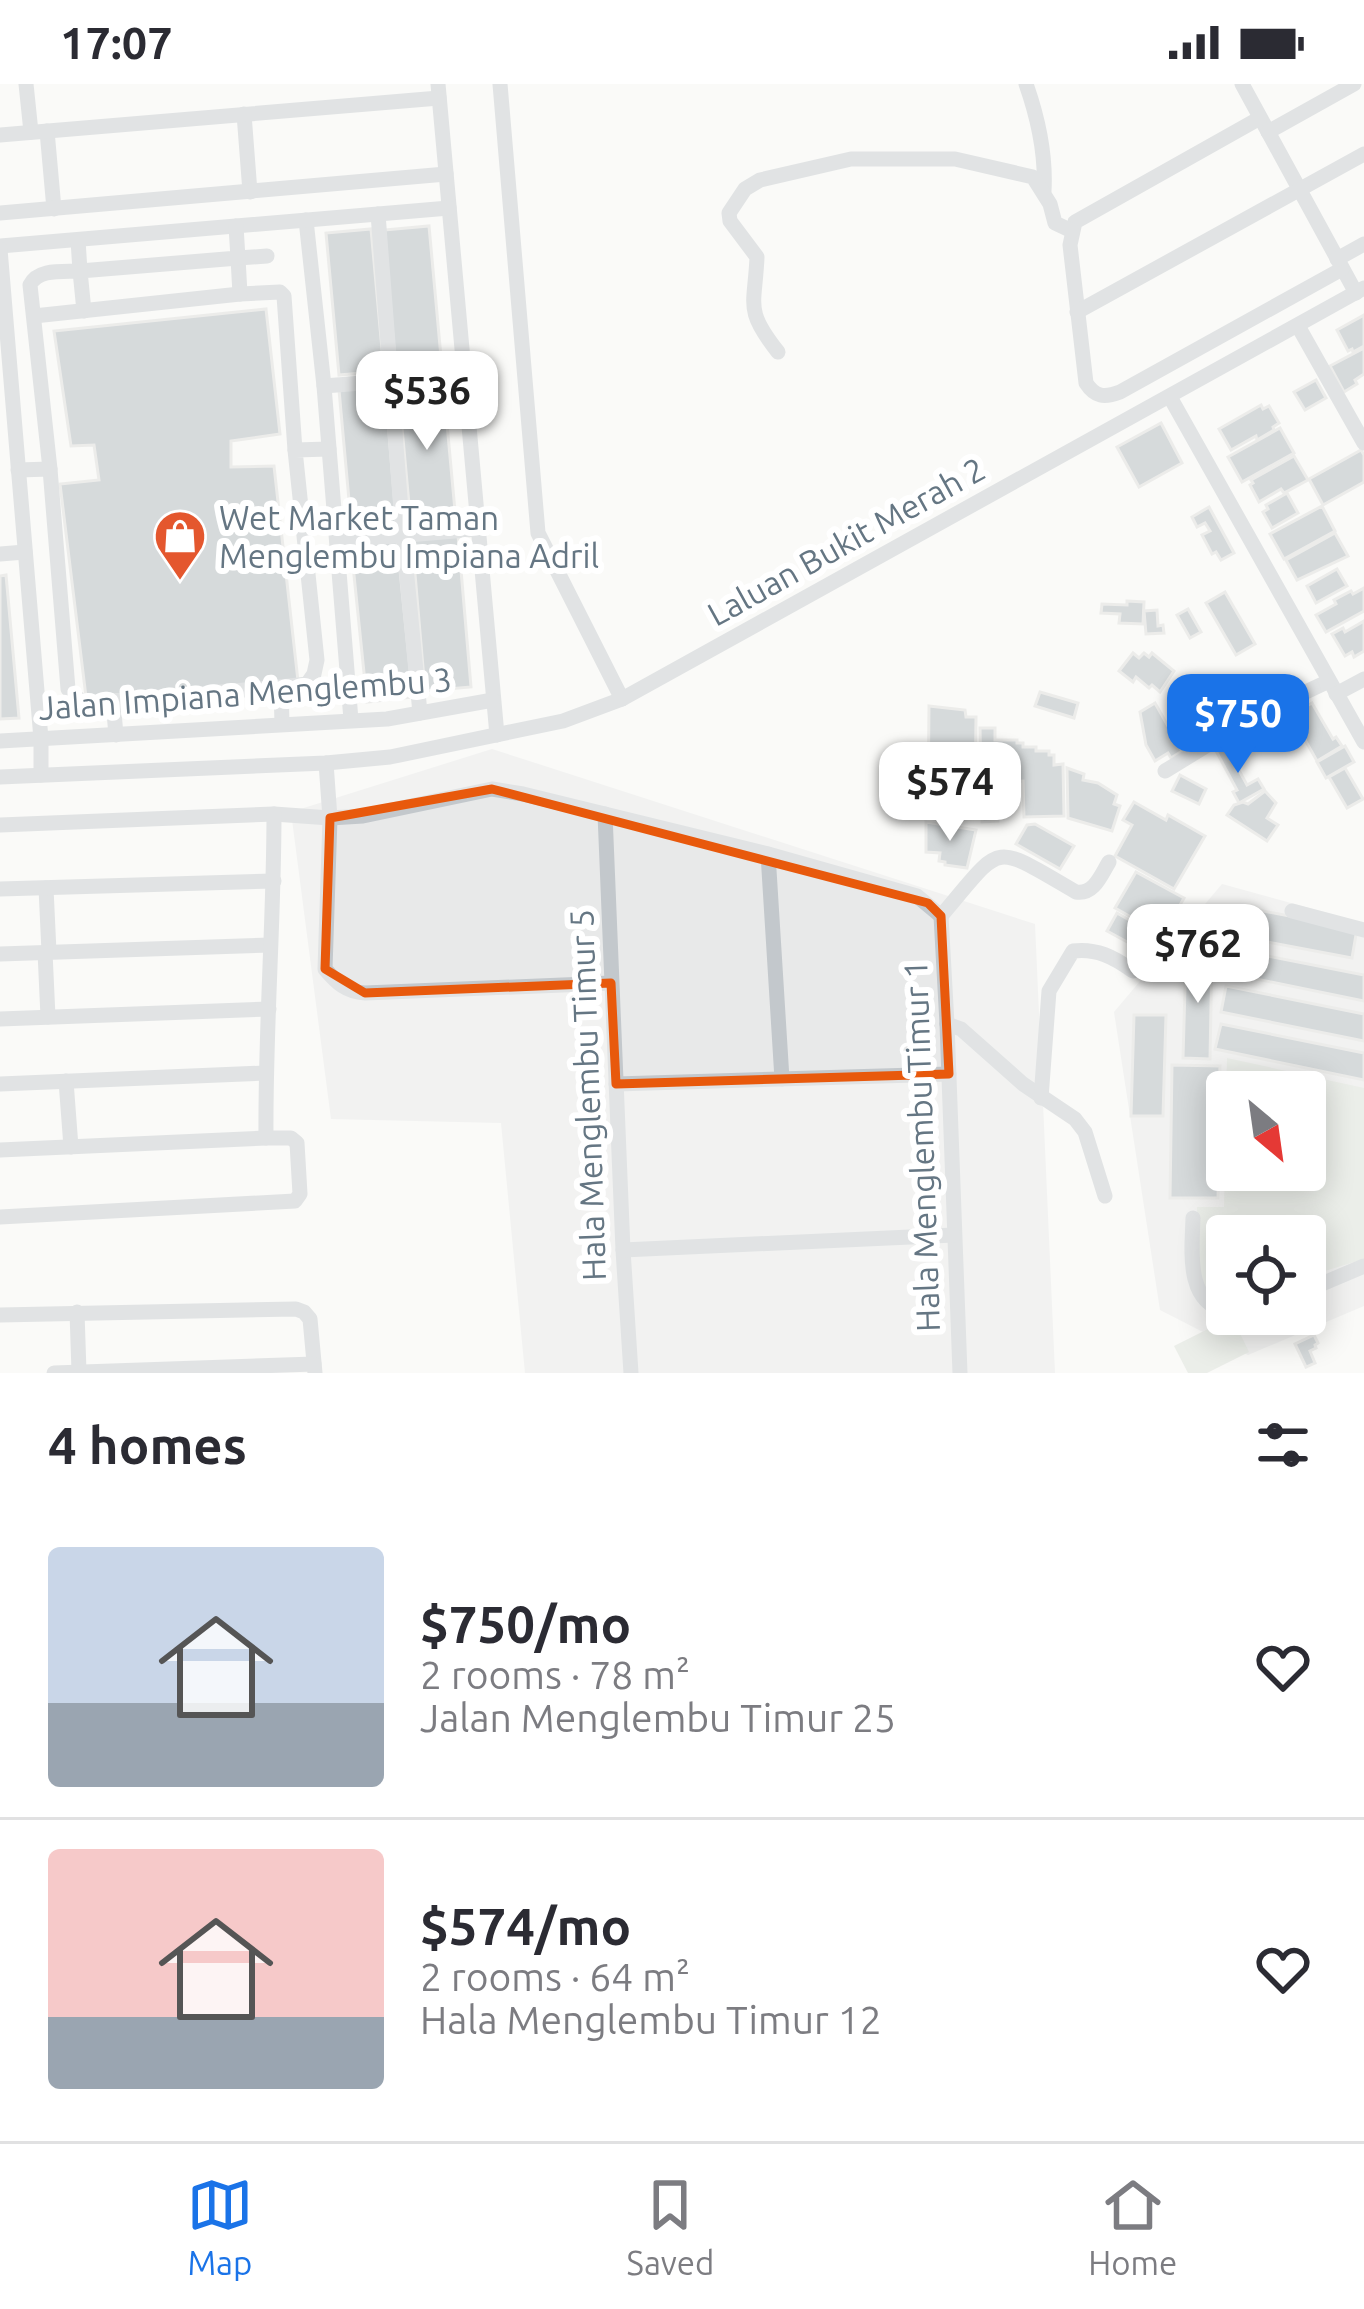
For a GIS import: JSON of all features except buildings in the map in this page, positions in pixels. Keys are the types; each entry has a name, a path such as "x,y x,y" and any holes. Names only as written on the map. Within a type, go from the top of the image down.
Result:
{"street":[{"path":"26,84 54,209"},
{"path":"500,84 538,533 622,699"},
{"path":"1026,84 1054,223 1072,231"},
{"path":"1242,84 1340,264 1360,291"},
{"path":"1354,84 1075,222 1070,245 1086,383 1092,393 1110,396 1340,264 1364,244"},
{"path":"0,135 439,91 496,735"},
{"path":"244,114 250,191"},
{"path":"1076,312 1364,154"},
{"path":"778,352 764,335 751,305 757,257 730,220 729,213 745,189 760,180 851,159 955,159 1033,177 1044,191"},
{"path":"0,213 446,174"},
{"path":"41,776 18,470 6,399 0,248 449,208"},
{"path":"378,214 420,713"},
{"path":"306,220 325,386 351,720"},
{"path":"236,226 240,294"},
{"path":"78,239 84,311"},
{"path":"34,316 240,294 280,292 284,296 317,660 307,683 86,703 74,698 68,688 30,285 39,274 267,256"},
{"name":"Laluan Bukit Merah 2","path":"0,777 390,758 563,721 622,699 1360,291"},
{"path":"1298,326 1364,443"},
{"path":"325,386 464,374"},
{"path":"1170,397 1364,742"},
{"path":"295,450 329,449"},
{"path":"18,470 50,469"},
{"path":"337,541 478,530"},
{"path":"0,554 25,552"},
{"path":"1165,770 1255,716 1364,679"},
{"path":"281,687 282,724"},
{"name":"Jalan Impiana Menglembu 3","path":"0,741 387,718 494,700"},
{"path":"113,701 116,734"},
{"path":"326,763 330,818 325,970 339,985 365,993 611,983"},
{"path":"0,825 274,814 363,816 492,789 768,854 917,896 940,916 986,861 1001,855 1018,858 1084,893 1092,889 1109,862"},
{"path":"266,1138 274,814"},
{"name":"Hala Menglembu Timur 5","path":"605,814 631,1373"},
{"path":"768,854 782,1079"},
{"path":"0,890 274,881"},
{"path":"46,888 48,1017"},
{"path":"1292,911 1364,930"},
{"name":"Hala Menglembu Timur 1","path":"940,916 960,1373"},
{"path":"0,954 270,944"},
{"path":"1041,1097 1049,991 1073,951 1105,954 1133,970"},
{"path":"0,1019 269,1009"},
{"path":"947,1024 961,1029 1041,1097 1076,1119 1085,1132 1105,1196"},
{"path":"0,1084 265,1073"},
{"path":"616,1084 949,1074"},
{"path":"66,1081 71,1147"},
{"path":"0,1150 291,1138 297,1144 300,1194 296,1202 288,1203 0,1217"},
{"path":"1193,1218 1194,1277 1206,1300"},
{"path":"622,1250 954,1235"},
{"path":"1326,1282 1364,1266"},
{"path":"0,1315 296,1309 310,1319 314,1368 54,1373"},
{"path":"77,1312 79,1372"}],"highlighted area":[{"path":"492,789 928,903 941,916 949,1074 616,1084 611,983 365,993 325,969 330,818"}],"shaded area":[{"path":"492,749 1035,924 1055,1373 525,1373 501,1123 331,1119 291,812"},
{"path":"1222,884 1364,923 1364,1306 1326,1322 1326,1215 1206,1215 1206,1334 1160,1310 1114,1012"},
{"path":"1227,1058 1286,1071 1227,1071"},
{"path":"1326,1080 1364,1088 1364,1259 1326,1271 1326,1215 1206,1215 1206,1295 1197,1272 1197,1207 1224,1207 1224,1191 1326,1191"},
{"path":"1206,1330 1206,1335 1241,1335 1249,1352 1207,1373 1188,1373 1174,1346"},
{"path":"1209,1335 1295,1335 1248,1355"}],"place":[{"name":"Wet Market Taman Menglembu Impiana Adril","path":"180,582"}]}
